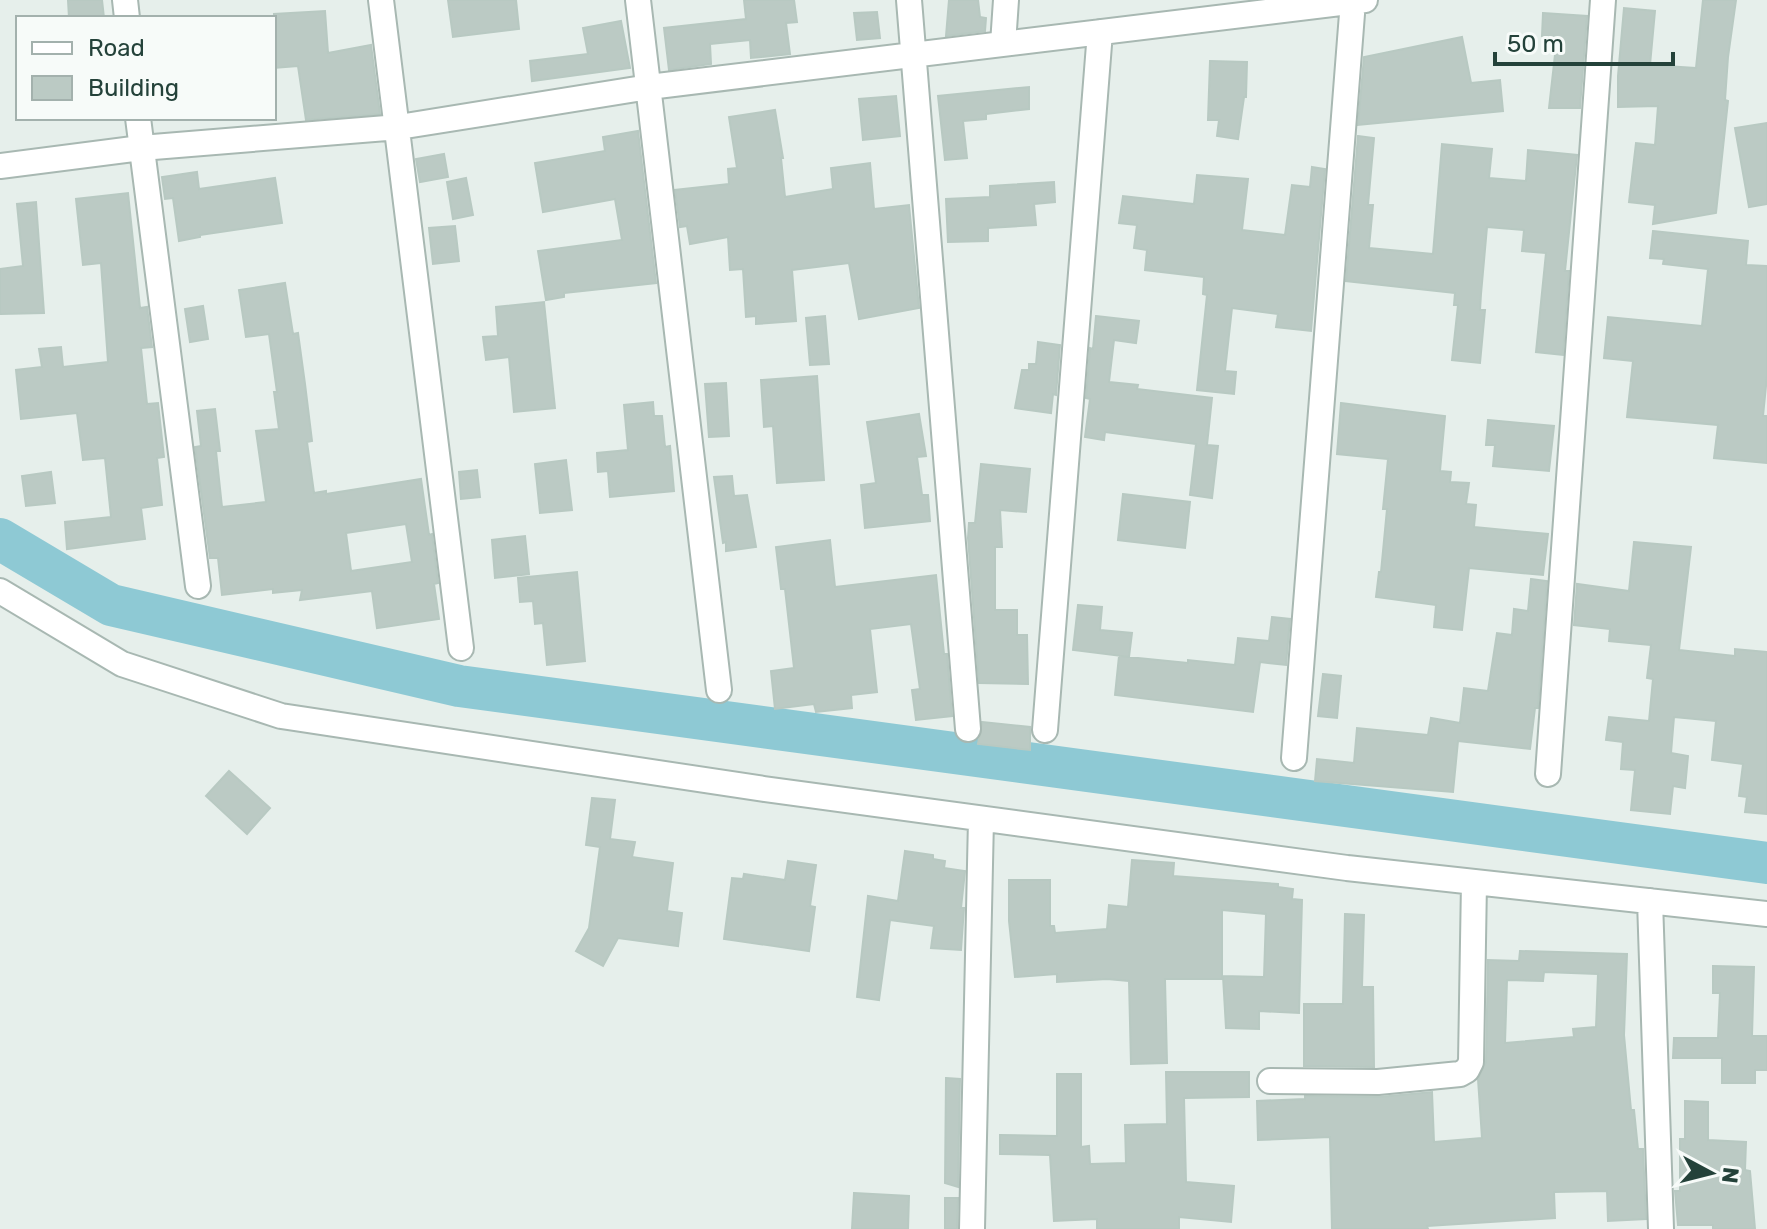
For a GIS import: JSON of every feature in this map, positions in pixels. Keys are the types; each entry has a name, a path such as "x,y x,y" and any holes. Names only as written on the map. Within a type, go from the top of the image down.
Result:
{"street":[{"path":"381,0 461,648"},
{"path":"638,0 719,690"},
{"path":"909,0 968,729"},
{"path":"1003,44 1006,0"},
{"path":"1548,774 1603,0"},
{"path":"0,166 141,148 399,127 649,87 1100,32 1254,7 1359,1 1294,758"},
{"path":"1045,730 1100,32"},
{"path":"138,120 198,586"},
{"path":"0,591 122,664 281,716 764,789 1347,868 1767,914"},
{"path":"972,1229 981,819"},
{"path":"1270,1081 1378,1082 1460,1074 1467,1070 1471,1062 1474,882"},
{"path":"1650,901 1661,1229"}],"building":[{"path":"68,0 102,0 104,16 69,16"},
{"path":"448,0 516,0 519,29 453,37"},
{"path":"744,0 794,0 797,22 786,23 790,54 751,58 750,40 710,44 711,64 669,70 664,28 746,19"},
{"path":"949,0 978,0 980,17 986,18 985,31 946,36"},
{"path":"1703,0 1736,0 1728,57 1725,100 1728,101 1716,213 1653,224 1655,205 1629,202 1636,143 1655,145 1658,106 1618,107 1624,8 1655,11 1650,65 1696,68"},
{"path":"325,11 328,53 371,45 380,114 306,120 298,66 276,68 274,14"},
{"path":"877,12 880,38 857,40 854,13"},
{"path":"1543,13 1587,16 1580,108 1549,108 1557,37 1542,36"},
{"path":"621,21 630,68 532,81 530,61 588,54 583,28"},
{"path":"1462,37 1471,83 1500,80 1503,111 1358,125 1364,57"},
{"path":"1210,61 1247,62 1246,97 1238,139 1217,136 1219,120 1208,120"},
{"path":"1029,87 1029,109 986,114 986,119 963,121 967,158 945,160 938,96"},
{"path":"896,96 900,136 863,140 859,99"},
{"path":"775,110 783,158 785,197 833,189 831,168 870,163 874,209 909,205 919,308 859,319 849,263 792,270 796,321 756,324 756,316 746,317 743,269 730,270 728,237 690,244 687,226 680,227 675,190 729,184 728,169 737,168 729,117"},
{"path":"1767,123 1767,204 1749,207 1735,128"},
{"path":"638,131 656,283 564,293 564,297 546,300 538,251 622,240 615,199 543,212 535,163 605,151 603,137"},
{"path":"1358,136 1374,138 1368,205 1373,205 1369,248 1433,254 1442,144 1492,149 1489,178 1526,181 1528,150 1577,155 1565,271 1569,271 1563,355 1536,352 1546,253 1522,251 1524,230 1487,227 1480,310 1485,310 1480,363 1452,360 1458,305 1454,305 1455,293 1346,281"},
{"path":"444,154 448,177 420,182 416,159"},
{"path":"1312,167 1325,169 1311,331 1276,327 1278,314 1232,308 1225,371 1236,372 1234,394 1197,390 1207,295 1203,294 1204,277 1145,270 1147,250 1134,248 1137,225 1119,223 1123,196 1194,204 1197,175 1248,179 1242,230 1285,235 1292,185 1310,187"},
{"path":"197,172 199,189 275,178 282,223 179,241 173,198 165,199 162,177"},
{"path":"466,178 473,215 453,219 447,182"},
{"path":"1054,182 1055,202 1034,204 1036,225 988,228 988,241 948,242 946,199 990,197 990,186"},
{"path":"128,193 140,308 147,307 152,347 141,348 147,404 158,403 164,457 157,458 162,505 141,508 145,539 67,549 65,522 111,517 105,458 83,460 77,413 21,419 16,370 42,367 39,349 61,347 63,367 108,362 101,263 83,265 76,199"},
{"path":"36,202 44,313 0,314 0,269 23,266 17,204"},
{"path":"455,226 459,261 433,264 429,228"},
{"path":"1653,231 1748,241 1746,265 1767,266 1767,376 1763,416 1767,416 1767,463 1714,458 1718,425 1627,417 1633,361 1604,358 1608,317 1702,326 1708,269 1663,264 1664,259 1650,258"},
{"path":"285,283 293,334 298,333 312,441 307,442 314,493 326,491 326,494 421,479 429,535 432,534 439,619 377,628 372,591 300,600 302,590 273,593 273,589 222,595 218,558 210,558 195,447 201,446 197,411 215,409 222,507 266,502 256,431 279,429 269,334 246,337 239,290","holes":["406,524 412,562 351,571 346,533"]},
{"path":"544,302 555,408 514,412 509,357 486,360 483,337 498,336 496,307"},
{"path":"203,306 208,339 190,342 185,309"},
{"path":"825,316 829,364 810,365 806,318"},
{"path":"1096,316 1139,321 1136,343 1114,340 1109,382 1138,385 1137,389 1212,398 1207,445 1218,446 1212,498 1190,495 1196,444 1105,432 1104,440 1085,437 1090,399 1086,398 1090,348 1093,349"},
{"path":"1038,342 1060,345 1056,395 1053,394 1051,413 1015,408 1022,370 1029,370 1029,364 1036,364"},
{"path":"817,376 824,480 777,483 773,426 764,427 761,380"},
{"path":"726,383 729,436 709,437 705,384"},
{"path":"653,402 654,416 662,416 665,447 670,446 674,491 610,497 608,471 598,472 597,453 628,450 624,405"},
{"path":"1341,403 1445,416 1440,471 1451,472 1450,482 1469,483 1466,504 1476,505 1474,527 1548,534 1543,575 1469,568 1462,630 1434,627 1436,605 1376,597 1387,509 1383,509 1388,459 1337,454"},
{"path":"919,414 926,456 917,457 922,495 928,495 930,521 865,528 861,485 876,483 867,422"},
{"path":"1488,420 1554,426 1549,471 1493,466 1495,445 1486,445"},
{"path":"566,460 572,510 540,513 535,464"},
{"path":"981,464 1030,469 1026,512 1000,510 1002,547 995,547 995,610 1017,610 1017,635 1027,635 1028,684 979,683 968,538 969,523 975,523"},
{"path":"477,470 480,497 461,499 459,472"},
{"path":"51,472 55,503 26,506 22,476"},
{"path":"732,476 734,496 747,495 756,547 726,551 714,477"},
{"path":"1123,494 1190,502 1185,548 1118,540"},
{"path":"525,536 529,574 495,578 492,540"},
{"path":"830,540 835,587 936,575 952,716 916,720 912,690 920,689 911,624 870,629 877,692 851,695 852,708 816,712 814,704 775,709 771,671 794,668 785,589 781,589 776,547"},
{"path":"1634,542 1691,547 1679,650 1735,656 1735,649 1767,652 1767,814 1745,812 1747,797 1739,796 1743,764 1712,760 1716,721 1674,717 1671,753 1688,756 1685,788 1673,786 1670,814 1631,810 1635,770 1621,769 1623,742 1606,740 1609,717 1649,721 1653,679 1647,678 1651,645 1609,641 1610,629 1574,625 1577,584 1629,591"},
{"path":"577,572 585,661 547,665 543,623 535,624 533,601 520,602 518,578"},
{"path":"1531,579 1547,581 1538,708 1535,708 1530,749 1458,741 1453,792 1315,781 1317,759 1354,763 1357,728 1428,735 1431,718 1460,723 1464,688 1488,691 1497,633 1512,635 1514,609 1528,611"},
{"path":"1078,605 1102,607 1100,630 1132,633 1129,657 1073,650"},
{"path":"1272,617 1290,619 1286,665 1260,662 1253,712 1115,695 1119,656 1235,665 1238,638 1269,641"},
{"path":"1323,674 1341,676 1337,718 1318,716"},
{"path":"982,722 1030,727 1030,750 978,744"},
{"path":"229,771 270,808 247,834 206,796"},
{"path":"592,798 615,800 610,839 635,842 632,857 673,863 667,911 682,913 678,946 618,938 603,966 576,951 589,928 600,847 586,845"},
{"path":"905,851 933,855 933,859 945,861 944,868 965,871 961,950 931,948 934,926 890,920 879,1000 857,997 868,896 898,901"},
{"path":"1132,860 1174,863 1173,876 1278,884 1278,887 1293,889 1292,899 1302,900 1299,1013 1259,1011 1259,1029 1226,1028 1223,976 1264,977 1266,914 1222,910 1222,979 1165,979 1167,1063 1131,1064 1129,981 1057,982 1057,974 1015,977 1009,921 1009,880 1050,880 1050,926 1054,926 1055,933 1107,929 1109,905 1128,907"},
{"path":"788,861 816,865 810,906 815,907 809,951 724,939 732,878 743,879 744,874 785,880"},
{"path":"1345,914 1364,915 1362,987 1373,987 1374,1067 1304,1066 1304,1004 1343,1004"},
{"path":"1520,951 1627,954 1624,1035 1631,1110 1634,1110 1638,1149 1643,1149 1646,1219 1608,1221 1607,1191 1554,1192 1555,1218 1427,1226 1428,1229 1332,1229 1330,1137 1258,1140 1257,1101 1305,1099 1305,1096 1379,1097 1432,1092 1434,1142 1482,1138 1478,1079 1486,1062 1488,960 1519,961","holes":["1544,972 1598,974 1596,1027 1573,1029 1574,1037 1505,1043 1507,980 1543,981"]},
{"path":"1713,966 1754,967 1752,1036 1767,1036 1767,1070 1755,1070 1755,1083 1722,1083 1722,1058 1673,1058 1674,1038 1718,1038 1720,993 1713,993"},
{"path":"1166,1072 1249,1072 1249,1097 1184,1098 1186,1182 1234,1186 1231,1222 1179,1217 1179,1229 1097,1229 1097,1219 1054,1221 1050,1155 1000,1154 1000,1135 1057,1136 1057,1074 1081,1074 1081,1147 1089,1146 1090,1164 1126,1163 1125,1125 1167,1124"},
{"path":"946,1078 960,1079 958,1187 945,1183"},
{"path":"1685,1101 1708,1102 1708,1140 1746,1142 1745,1170 1750,1171 1755,1229 1678,1225 1675,1191 1680,1191 1680,1139 1685,1139"},
{"path":"854,1193 909,1196 908,1229 852,1229"},
{"path":"945,1198 958,1198 957,1229 945,1229"}],"waterway":[{"path":"0,539 111,605 459,686 1767,863"}]}
